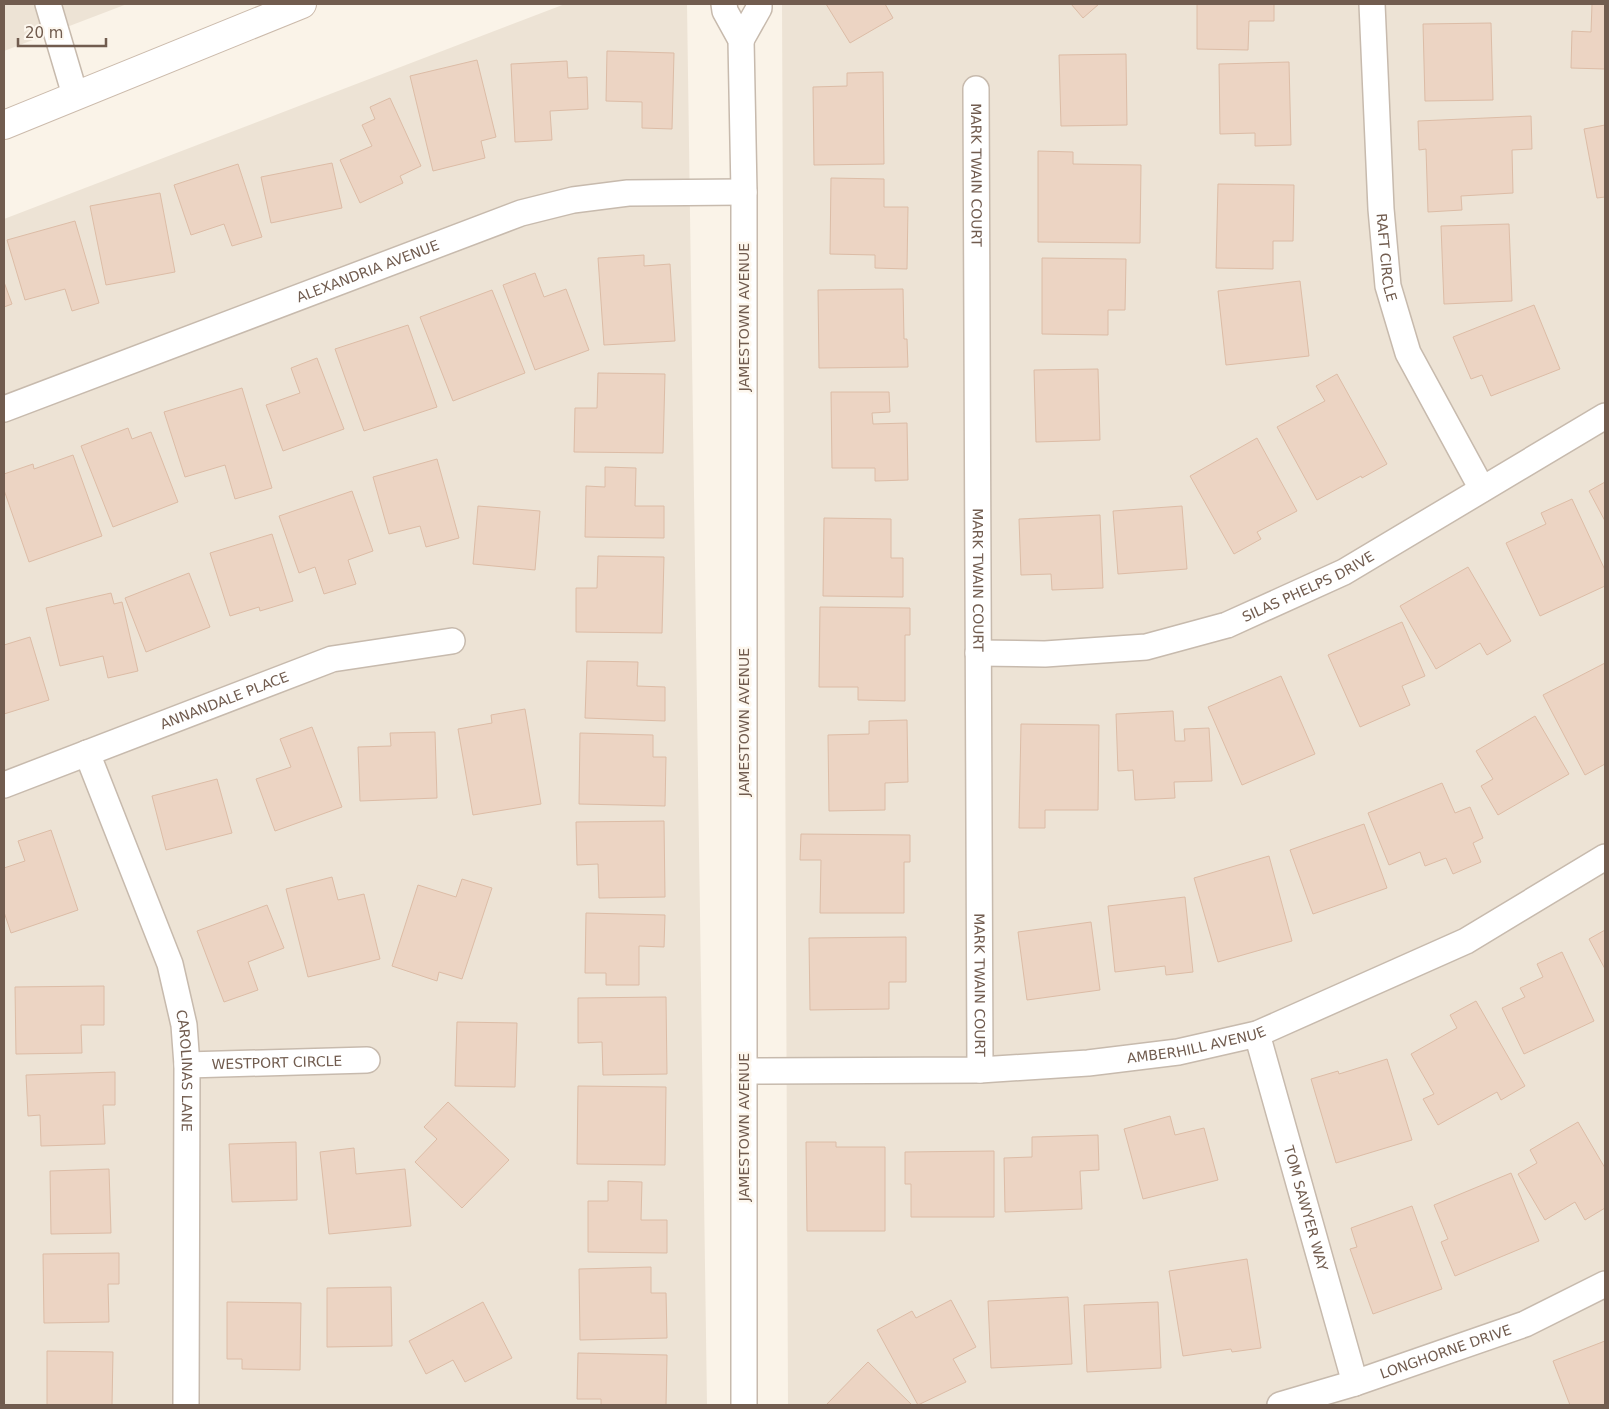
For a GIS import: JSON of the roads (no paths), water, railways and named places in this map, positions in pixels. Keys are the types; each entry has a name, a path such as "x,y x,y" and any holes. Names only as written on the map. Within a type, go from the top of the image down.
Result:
{"main road":[{"path":"4,125 302,4"}],"street":[{"path":"48,4 75,95"},
{"name":"JAMESTOWN AVENUE","path":"724,4 725,11 741,40 744,192 744,1405"},
{"path":"741,40 759,8 759,4"},
{"name":"RAFT CIRCLE","path":"1372,4 1381,210 1388,286 1408,353 1482,489"},
{"name":"MARK TWAIN COURT","path":"976,89 980,1070"},
{"name":"ALEXANDRIA AVENUE","path":"4,409 521,213 573,200 628,194 744,192"},
{"name":"SILAS PHELPS DRIVE","path":"978,653 1045,654 1146,647 1227,625 1344,572 1605,416"},
{"name":"ANNANDALE PLACE","path":"4,785 332,659 452,641"},
{"name":"CAROLINAS LANE","path":"87,753 170,964 184,1025 187,1065 186,1405"},
{"name":"AMBERHILL AVENUE","path":"744,1071 980,1070 1088,1063 1178,1052 1257,1034 1466,941 1605,857"},
{"name":"TOM SAWYER WAY","path":"1257,1034 1356,1383"},
{"name":"WESTPORT CIRCLE","path":"187,1065 367,1060"},
{"name":"LONGHORNE DRIVE","path":"1280,1405 1356,1383 1525,1324 1605,1284"}]}
